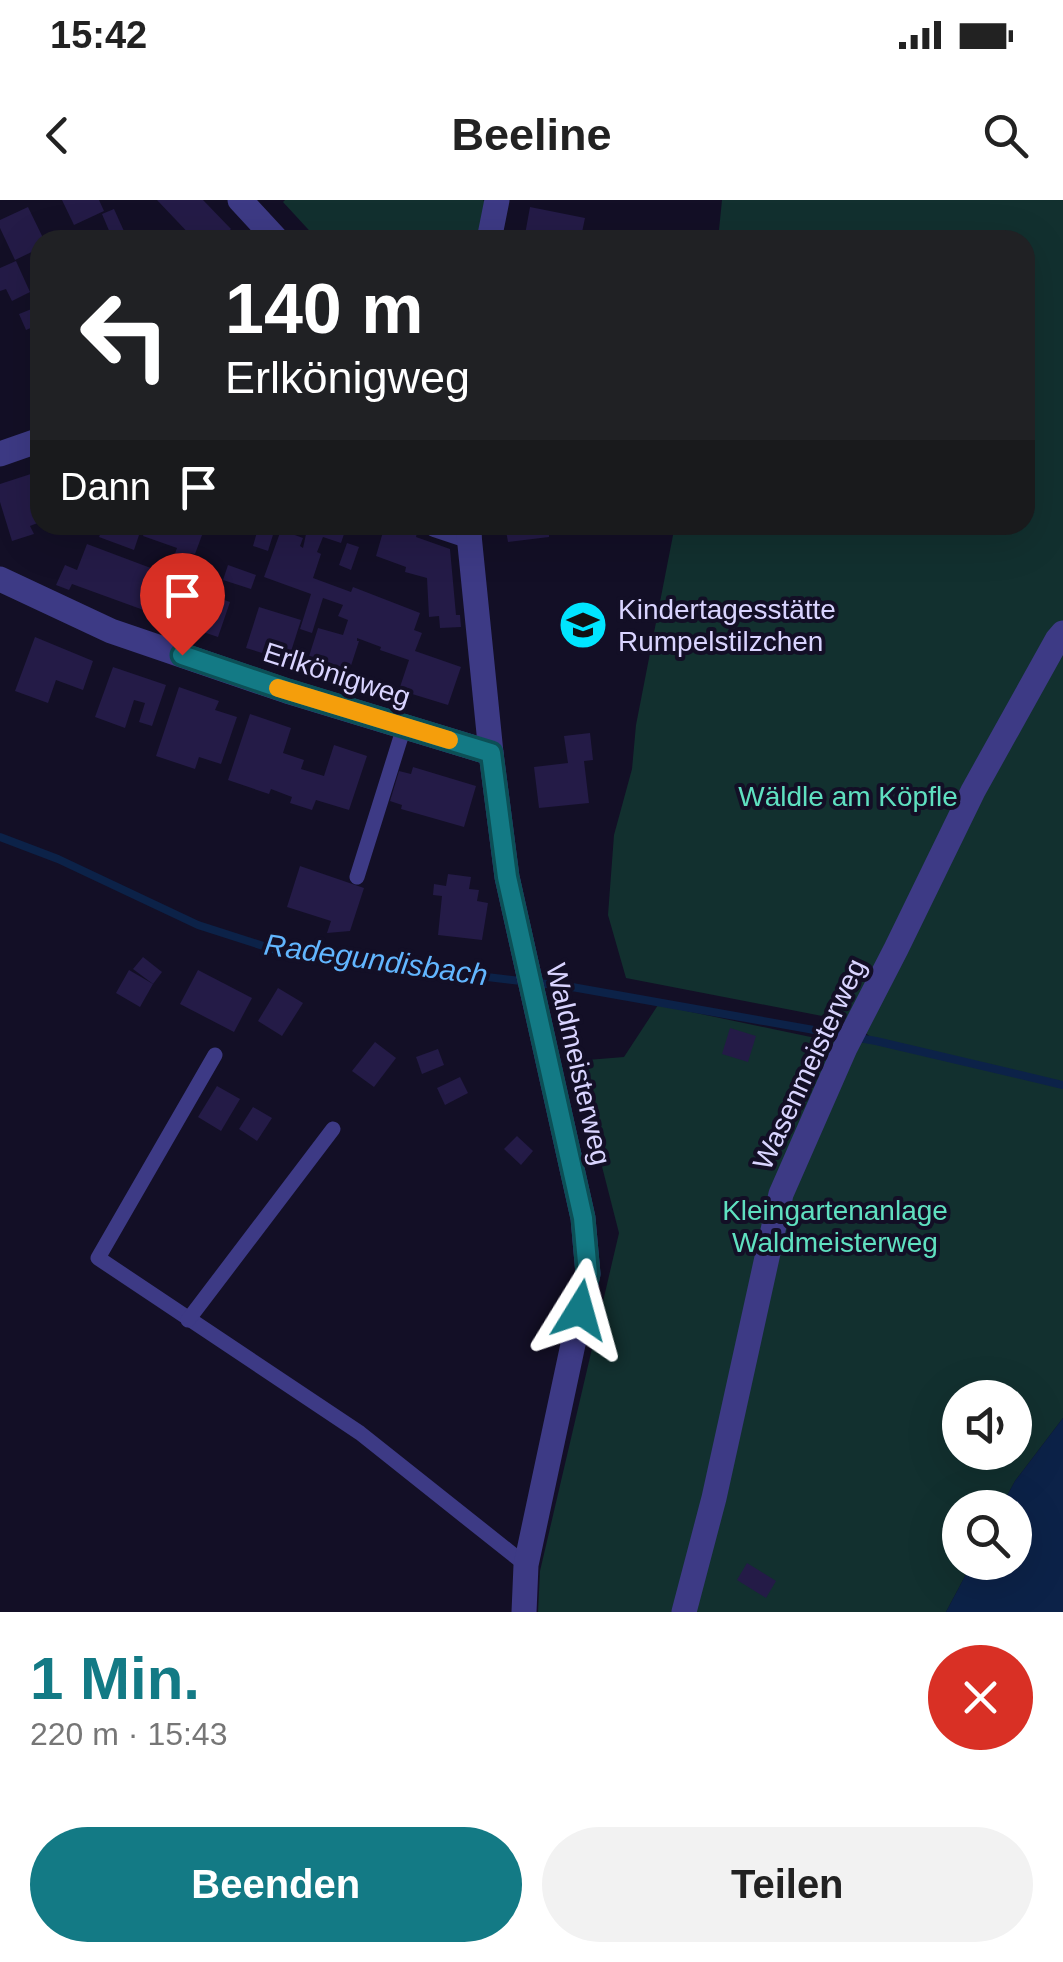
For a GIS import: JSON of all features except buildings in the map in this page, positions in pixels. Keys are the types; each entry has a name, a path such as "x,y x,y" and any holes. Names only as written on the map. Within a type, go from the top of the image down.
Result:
{"street":[{"path":"240,200 268,230"},
{"path":"491,230 496,200"},
{"path":"0,454 30,444"},
{"name":"Waldmeisterweg","path":"469,535 507,877 583,1218 588,1274 526,1564 524,1612"},
{"name":"Erlkönigweg","path":"0,580 110,630 288,691 491,753"},
{"name":"Wasenmeisterweg","path":"684,1612 714,1498 781,1194 851,1037 973,790 1063,633"}],"lane":[{"path":"358,877 404,726"},
{"path":"215,1055 98,1258 360,1433 526,1564"},
{"path":"188,1320 333,1129"}],"green space":[{"path":"483,200 490,208 485,230 309,230 283,202"},
{"path":"722,200 1063,200 1063,1418 1032,1459 1032,1380 942,1380 942,1470 1023,1470 1010,1490 942,1490 942,1580 963,1580 946,1612 538,1612 540,1571 619,1233 575,1061 624,1057 658,1005 844,1044 875,1041 853,1022 626,978 608,915 614,835 632,769 636,725 673,535 1035,535 1035,230 719,230"}],"water":[{"path":"1063,1418 1063,1612 946,1612 963,1580 1032,1580 1032,1490 1010,1490 1023,1470 1032,1470 1032,1459"}],"waterway":[{"name":"Radegundisbach","path":"0,837 58,859 198,925 285,953 572,987 876,1041 1063,1085"}],"slow traffic":[{"path":"278,688 449,740"}],"place":[{"name":"Kindertagesstätte Rumpelstilzchen","path":"583,625"}],"route":[{"path":"182,655 491,753 507,877 583,1218 588,1274 580,1310"}],"park label":[{"name":"Wäldle am Köpfle","path":"848,796"},
{"name":"Kleingartenanlage Waldmeisterweg","path":"835,1226"}]}
